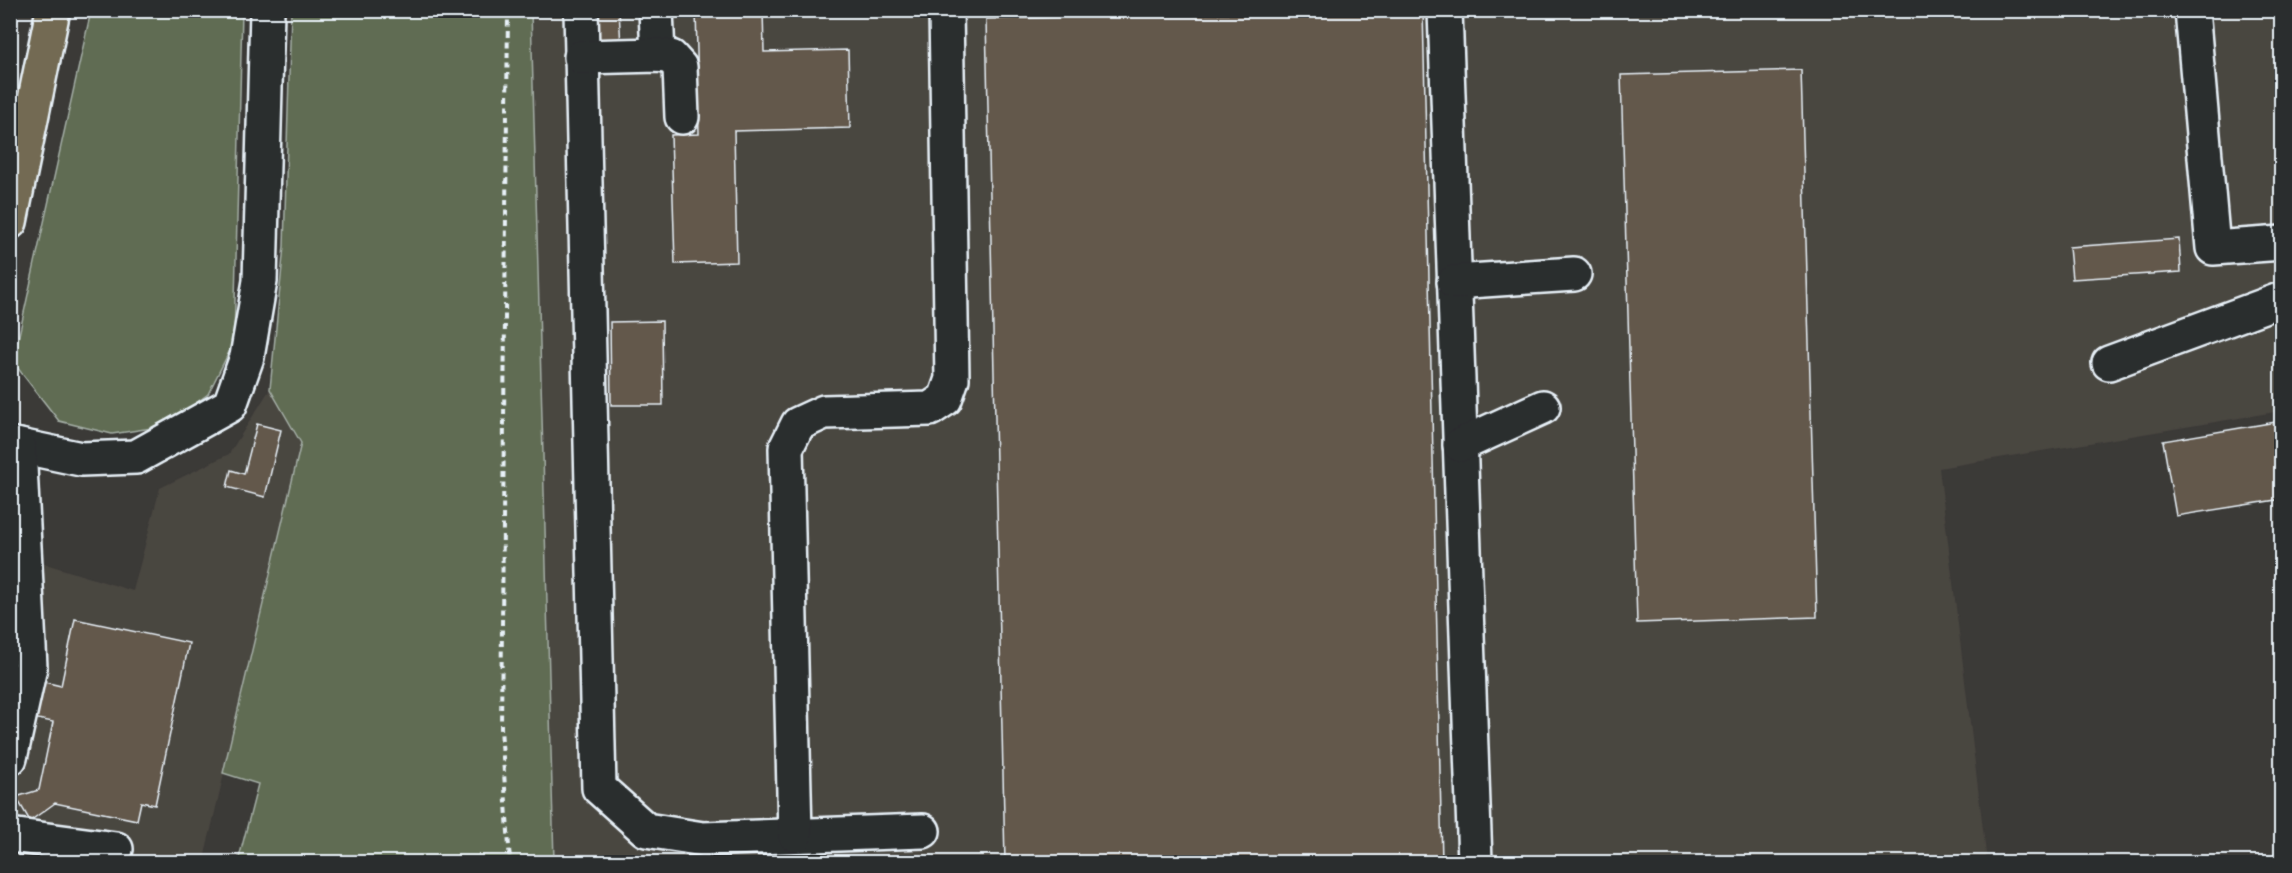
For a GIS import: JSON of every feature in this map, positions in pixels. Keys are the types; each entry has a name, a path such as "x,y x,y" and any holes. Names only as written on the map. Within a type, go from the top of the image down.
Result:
{"highway":[{"path":"10,222 53,10"}],"lane":[{"path":"10,758 30,667 15,445 81,459 136,457 230,405 247,357 260,281 267,10"},
{"path":"581,10 599,788 646,830 703,840 795,836 838,848 923,831"},
{"path":"657,10 658,55"},
{"path":"795,836 786,448 798,424 824,412 930,409 945,399 952,379 946,10"},
{"path":"1445,10 1474,862"},
{"path":"2192,10 2213,248 2282,243"},
{"path":"581,57 658,55 671,57 680,67 682,117"},
{"path":"1454,282 1574,274"},
{"path":"2109,363 2282,299"},
{"path":"1460,445 1543,407"},
{"path":"10,835 116,849"}],"path":[{"path":"508,10 501,728 510,862"}],"shaded area":[{"path":"543,10 2281,11 2281,411 1939,468 1987,862 554,862 530,17"},
{"path":"270,389 301,443 204,859 198,862 11,862 10,553 133,591 160,488 229,454"}],"green space":[{"path":"91,11 242,11 234,342 208,394 165,426 112,434 59,421 13,362"},
{"path":"291,11 531,11 554,862 238,862 258,784 223,773 301,443 270,389 284,246"}],"building":[{"path":"596,10 619,10 621,47 597,48"},
{"path":"696,10 763,10 764,52 848,50 850,128 734,131 737,262 675,264 671,135 699,134"},
{"path":"1423,10 1442,862 1005,862 986,19"},
{"path":"1801,70 1817,617 1637,623 1621,75"},
{"path":"2179,239 2181,272 2072,279 2069,247"},
{"path":"662,321 663,405 611,405 610,322"},
{"path":"2282,421 2282,499 2176,516 2163,441"},
{"path":"257,424 281,430 265,497 227,487 231,470 244,474"},
{"path":"75,619 189,643 155,805 141,802 137,820 55,803 30,821 16,797 39,790 53,722 28,717 36,680 61,686"}]}
